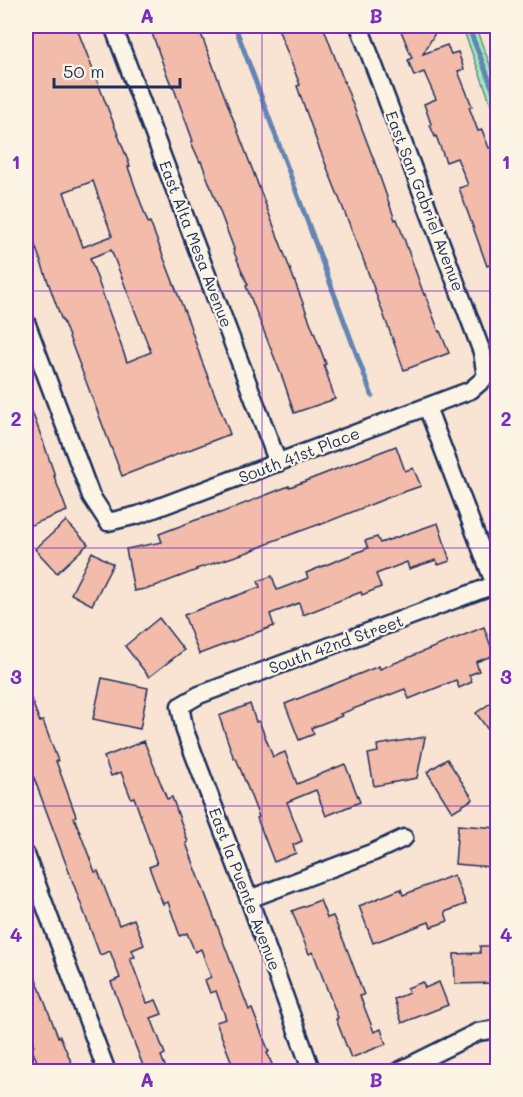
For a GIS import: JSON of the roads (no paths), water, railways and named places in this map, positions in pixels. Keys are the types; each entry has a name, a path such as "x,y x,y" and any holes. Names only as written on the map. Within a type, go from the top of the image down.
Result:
{"street":[{"name":"East Alta Mesa Avenue","path":"113,26 278,463"},
{"name":"East San Gabriel Avenue","path":"359,26 482,352 486,377"},
{"name":"South 41st Place","path":"26,322 91,496 108,522 138,515 427,407 471,390 486,377"},
{"path":"427,407 496,589"},
{"name":"South 42nd Street","path":"180,706 199,695 496,589"},
{"name":"East la Puente Avenue","path":"180,706 185,731 312,1071"},
{"path":"249,898 374,852 404,838"},
{"path":"26,855 107,1071"},
{"path":"397,1071 478,1032 498,1029"}],"waterway":[{"path":"235,26 372,396"},
{"path":"468,26 498,102"}]}
